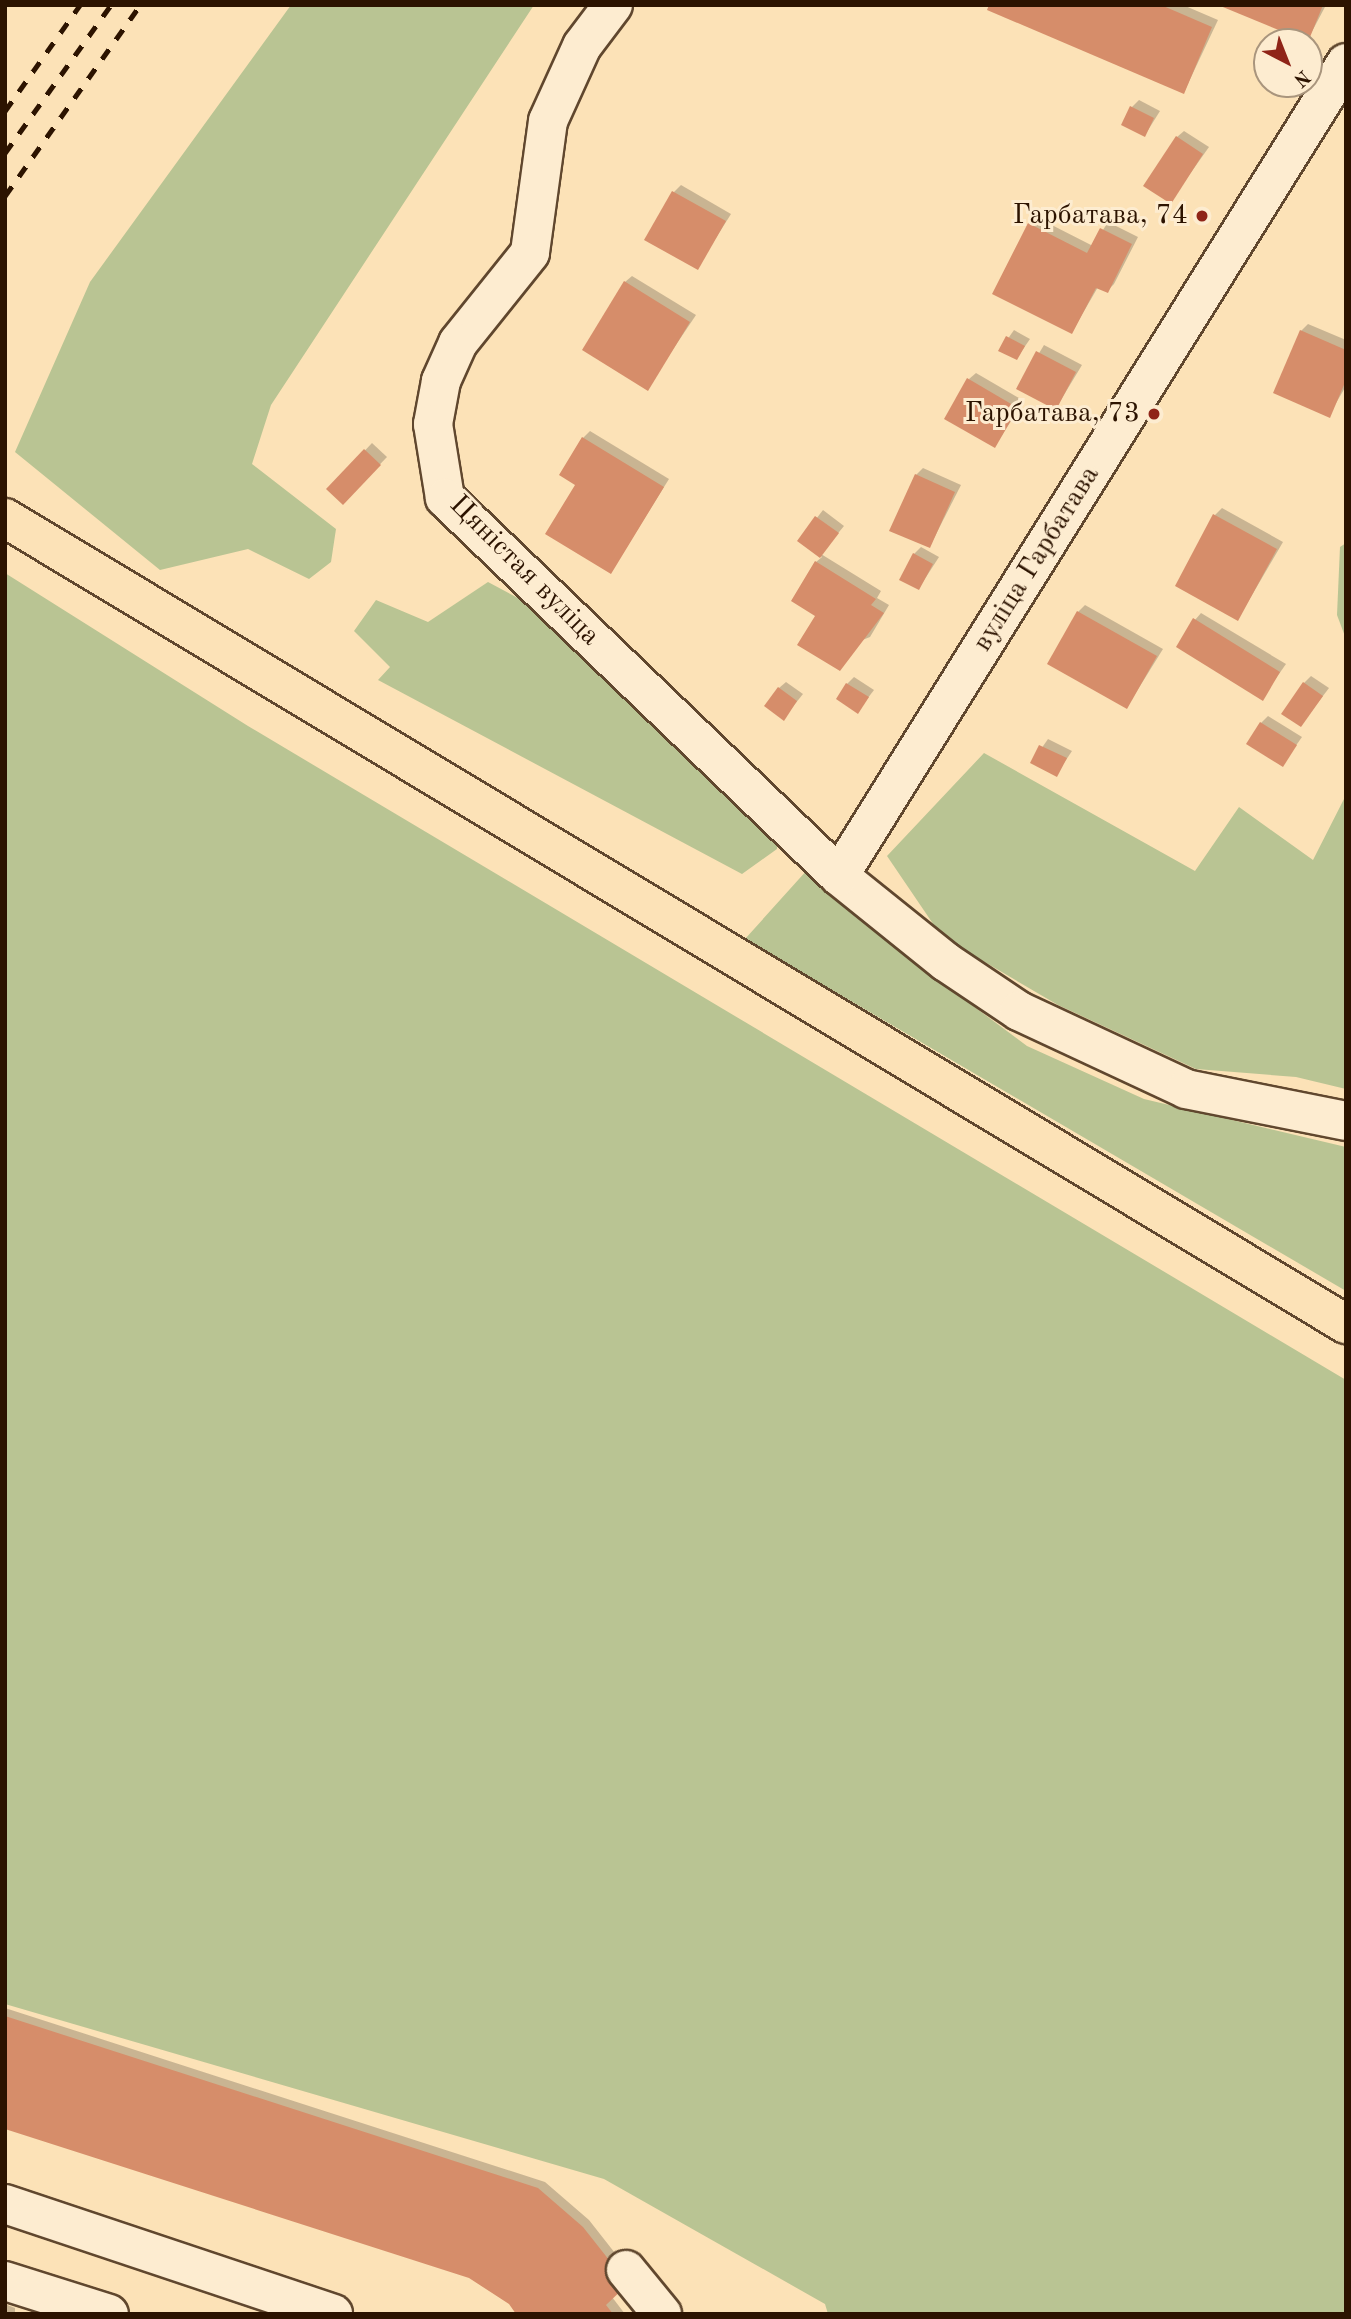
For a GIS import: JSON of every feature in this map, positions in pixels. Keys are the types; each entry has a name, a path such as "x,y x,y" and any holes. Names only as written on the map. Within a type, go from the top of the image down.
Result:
{"main road":[{"path":"5,518 1346,1324"}],"street":[{"name":"Цяністая вуліца","path":"613,5 582,46 548,121 530,253 458,343 441,381 433,424 445,498 839,876 967,976 1019,1011 1096,1050 1186,1089 1346,1121"},
{"name":"вуліца Гарбатава","path":"839,876 1346,63"},
{"path":"5,2204 333,2314"},
{"path":"626,2270 662,2314"},
{"path":"5,2281 109,2314"}],"green space":[{"path":"291,5 534,5 271,405 252,464 336,529 331,562 309,579 248,549 160,570 15,452 90,282"},
{"path":"1346,543 1346,639 1337,615 1340,547"},
{"path":"5,573 248,726 1346,1380 1346,2314 828,2314 825,2304 604,2179 5,2004"},
{"path":"488,582 557,619 779,827 777,849 742,874 378,680 390,667 354,631 376,600 428,622"},
{"path":"984,753 1195,871 1239,807 1313,860 1346,795 1346,1089 1296,1077 1196,1069 1058,1005 942,937 887,856"},
{"path":"808,869 914,962 1027,1046 1144,1099 1346,1147 1346,1291 745,939"}],"building":[{"path":"989,5 1161,5 1212,27 1184,94 987,10"},
{"path":"1218,5 1323,5 1314,28 1274,28"},
{"path":"1130,106 1154,118 1145,137 1121,125"},
{"path":"1176,136 1203,154 1171,204 1143,186"},
{"path":"672,191 726,221 698,270 644,240"},
{"path":"1028,223 1087,253 1100,228 1132,244 1108,293 1096,288 1072,334 992,294"},
{"path":"624,281 690,322 648,391 582,350"},
{"path":"1300,330 1346,350 1346,380 1330,418 1273,393"},
{"path":"1006,336 1025,346 1017,360 998,351"},
{"path":"1036,351 1076,372 1056,410 1016,389"},
{"path":"967,378 1018,408 995,448 944,419"},
{"path":"582,437 664,487 611,574 545,534 575,485 559,475"},
{"path":"364,449 381,465 343,505 326,489"},
{"path":"915,474 955,492 930,548 889,531"},
{"path":"1213,514 1277,549 1238,621 1175,586"},
{"path":"815,516 839,533 820,558 797,541"},
{"path":"913,553 933,564 919,590 899,580"},
{"path":"815,561 876,599 871,605 884,613 840,671 797,645 815,616 791,601"},
{"path":"1077,611 1157,656 1127,709 1047,664"},
{"path":"1193,618 1280,672 1263,701 1176,647"},
{"path":"1303,682 1323,696 1301,727 1281,714"},
{"path":"846,683 869,697 858,714 836,699"},
{"path":"778,687 797,701 784,721 764,706"},
{"path":"1260,722 1297,745 1283,767 1246,744"},
{"path":"1039,745 1067,758 1057,777 1030,763"},
{"path":"5,2016 538,2188 583,2227 628,2284 606,2305 613,2314 516,2314 509,2304 469,2278 5,2129"}],"railway":[{"path":"5,111 80,5"},
{"path":"5,153 111,5"},
{"path":"5,196 140,5"}],"place":[{"name":"Гарбатава, 74","path":"1202,216"},
{"name":"Гарбатава, 73","path":"1154,414"}]}
